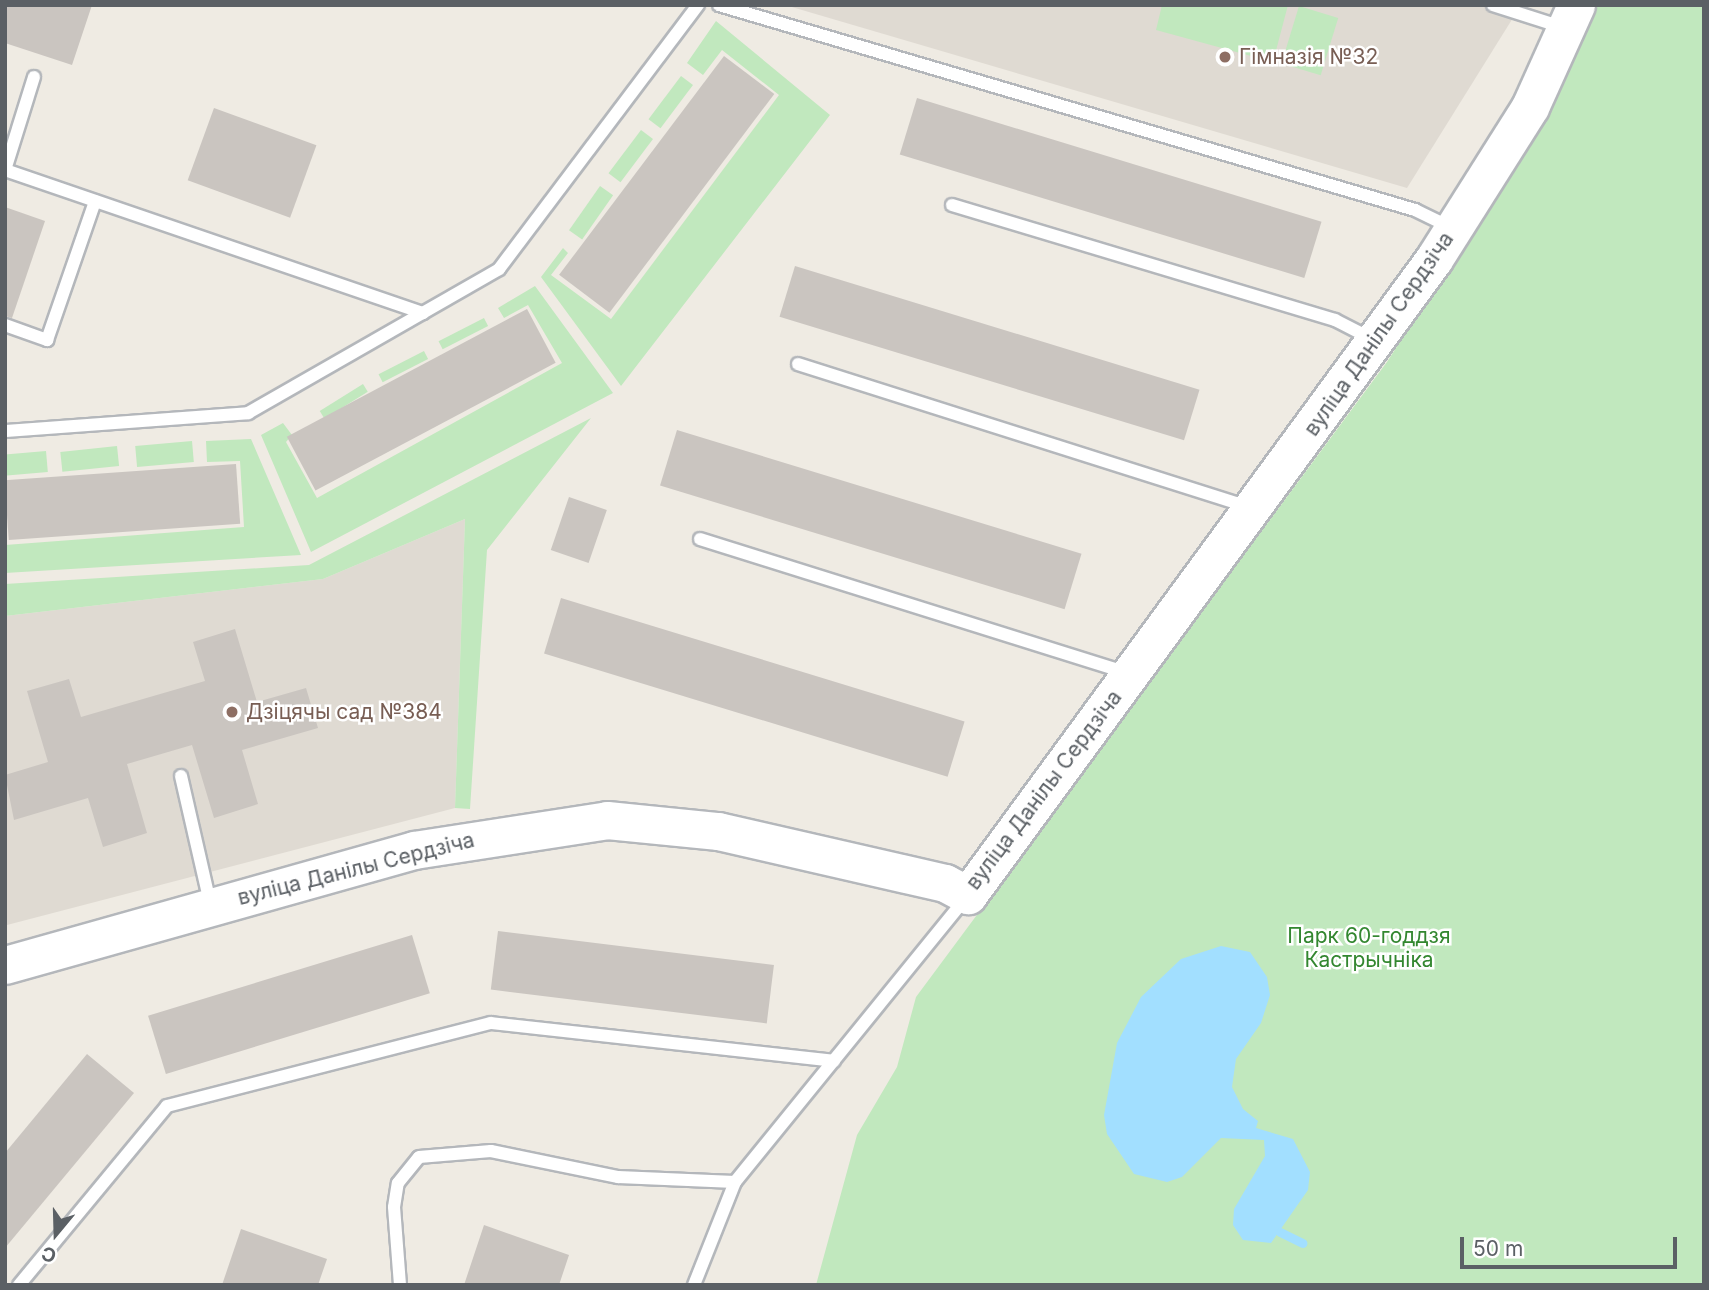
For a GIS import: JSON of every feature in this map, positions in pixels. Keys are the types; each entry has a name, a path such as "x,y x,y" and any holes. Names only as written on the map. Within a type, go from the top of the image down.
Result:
{"street":[{"name":"вуліца Данілы Сердзіча","path":"5,965 414,850 607,820 718,831 945,883 968,895 1376,340 1501,158 1572,17"}],"lane":[{"path":"5,430 248,413 507,263 698,5"},
{"path":"719,5 1415,210 1453,228"},
{"path":"1493,5 1572,17"},
{"path":"34,77 5,170 423,313"},
{"path":"5,326 47,340 95,201"},
{"path":"952,205 1335,320 1376,340"},
{"path":"798,364 1254,508"},
{"path":"701,539 1132,674"},
{"path":"181,776 211,906"},
{"path":"694,1285 735,1182 968,895"},
{"path":"19,1285 167,1106 491,1023 834,1060"},
{"path":"400,1285 394,1208 398,1183 419,1157 491,1151 618,1177 735,1182"}],"shaded area":[{"name":"Гімназія №32","path":"785,5 1521,5 1407,188"},
{"name":"Дзіцячы сад №384","path":"465,519 455,808 7,925 5,616 323,579"}],"green space":[{"path":"1162,5 1288,5 1273,62 1156,30"},
{"name":"Парк 60-годдзя Кастрычніка","path":"1598,5 1704,5 1704,1285 816,1285 857,1135 897,1067 916,997 1387,362 1515,161"},
{"path":"1299,6 1338,18 1321,75 1281,63"},
{"path":"716,21 830,115 621,386 541,277 563,248 568,253 551,275 611,319 779,95 722,50 703,75 687,63"},
{"path":"681,76 693,85 660,128 649,119"},
{"path":"641,130 653,139 620,182 609,173"},
{"path":"600,186 613,195 582,239 569,230"},
{"path":"535,286 613,393 311,552 261,435 283,423 292,435 286,442 317,498 562,363 528,305 504,318 498,308"},
{"path":"484,318 488,326 443,349 439,341"},
{"path":"424,351 428,359 383,382 379,374"},
{"path":"363,384 368,392 325,419 320,411"},
{"path":"591,418 487,550 470,809 455,808 465,519 323,579 5,616 5,584 309,565"},
{"path":"251,439 301,555 5,573 5,545 244,527 240,461 207,462 206,441"},
{"path":"192,441 194,462 137,467 135,446"},
{"path":"117,446 119,466 62,472 60,452"},
{"path":"46,451 48,472 7,475 5,455"}],"water":[{"path":"1221,946 1250,952 1267,977 1270,995 1261,1023 1236,1059 1232,1087 1243,1109 1258,1121 1256,1128 1293,1139 1310,1172 1308,1190 1271,1243 1243,1240 1233,1225 1234,1209 1265,1156 1264,1140 1221,1138 1182,1177 1167,1182 1134,1174 1107,1134 1104,1115 1117,1043 1141,997 1181,959"}],"building":[{"path":"5,5 92,5 72,65 5,43"},
{"path":"724,56 774,94 609,313 559,275"},
{"path":"917,98 1322,222 1304,278 900,154"},
{"path":"214,108 316,145 290,218 188,180"},
{"path":"5,207 45,221 12,318 5,316"},
{"path":"795,266 1200,390 1184,440 780,317"},
{"path":"527,309 556,363 315,491 287,437"},
{"path":"677,430 1082,554 1065,609 660,485"},
{"path":"236,464 240,524 9,540 5,480"},
{"path":"569,497 607,510 589,563 551,550"},
{"path":"561,598 965,721 948,777 544,653"},
{"path":"235,629 257,702 306,688 318,728 242,750 258,804 214,818 192,745 127,764 147,833 103,847 88,798 14,820 5,775 48,762 27,691 69,679 81,717 205,681 193,642"},
{"path":"498,931 774,965 767,1023 491,990"},
{"path":"412,935 430,993 166,1074 148,1016"},
{"path":"87,1054 134,1093 5,1248 5,1153"},
{"path":"484,1225 569,1255 559,1285 464,1285"},
{"path":"241,1229 327,1259 318,1285 222,1285"}],"waterway":[{"path":"1280,1232 1303,1243"}],"place":[{"name":"Гімназія №32","path":"1225,57"},
{"name":"Дзіцячы сад №384","path":"232,712"}]}
